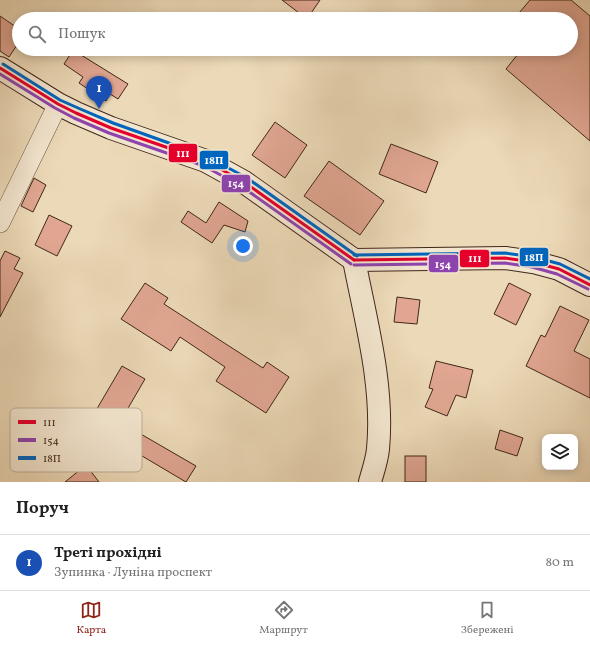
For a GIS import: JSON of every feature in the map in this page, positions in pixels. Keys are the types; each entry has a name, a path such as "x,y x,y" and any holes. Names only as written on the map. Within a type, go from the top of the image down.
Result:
{"street":[{"path":"0,68 58,104 111,128 206,161 226,171 244,182 354,260 505,258 533,262 559,269 590,285"},
{"path":"0,223 58,104"},
{"path":"354,260 372,350 379,402 378,451 370,482"}],"building":[{"path":"282,0 320,0 312,12 298,12"},
{"path":"530,0 571,0 590,16 590,141 506,69 516,56 578,56 578,12 520,12"},
{"path":"0,16 12,24 12,52 9,57 0,51"},
{"path":"69,56 83,56 128,84 118,99 110,94 106,101 79,83 83,77 64,64"},
{"path":"275,122 307,145 285,178 252,155"},
{"path":"391,144 438,162 426,193 379,174"},
{"path":"329,161 384,201 360,235 304,196"},
{"path":"34,178 46,185 33,212 21,206"},
{"path":"219,202 248,221 245,232 224,225 212,243 181,222 188,211 206,223"},
{"path":"49,215 72,226 57,256 35,245"},
{"path":"5,251 20,258 14,269 23,273 0,317 0,261"},
{"path":"145,283 168,298 164,304 263,368 267,362 289,377 266,413 216,381 225,367 180,337 171,351 121,319"},
{"path":"509,283 531,294 516,325 494,314"},
{"path":"397,297 420,300 417,324 394,322"},
{"path":"560,306 589,320 574,351 590,359 590,398 526,366 541,335 545,337"},
{"path":"436,361 473,370 466,398 456,395 447,416 425,407 433,389 429,388"},
{"path":"122,366 145,379 128,408 97,408"},
{"path":"500,430 523,438 517,456 495,449"},
{"path":"142,435 196,466 186,482 142,456"},
{"path":"405,456 426,456 426,482 405,482"},
{"path":"77,472 91,472 99,482 65,482"}],"transit line":[{"name":"18П","path":"3,64 60,100 113,123 208,157 247,178 357,256"},
{"name":"111","path":"0,68 58,104 76,113 111,128 206,161 244,182 354,260"},
{"name":"154","path":"0,74 74,118 109,133 204,166 241,186 351,264"},
{"name":"18П","path":"354,255 505,253 534,257 560,264 590,279"},
{"name":"111","path":"354,260 505,258 533,262 559,269 590,285"},
{"name":"154","path":"354,265 505,263 532,267 557,274 588,289"}],"place":[{"name":"Треті прохідні","path":"99,109"}]}
